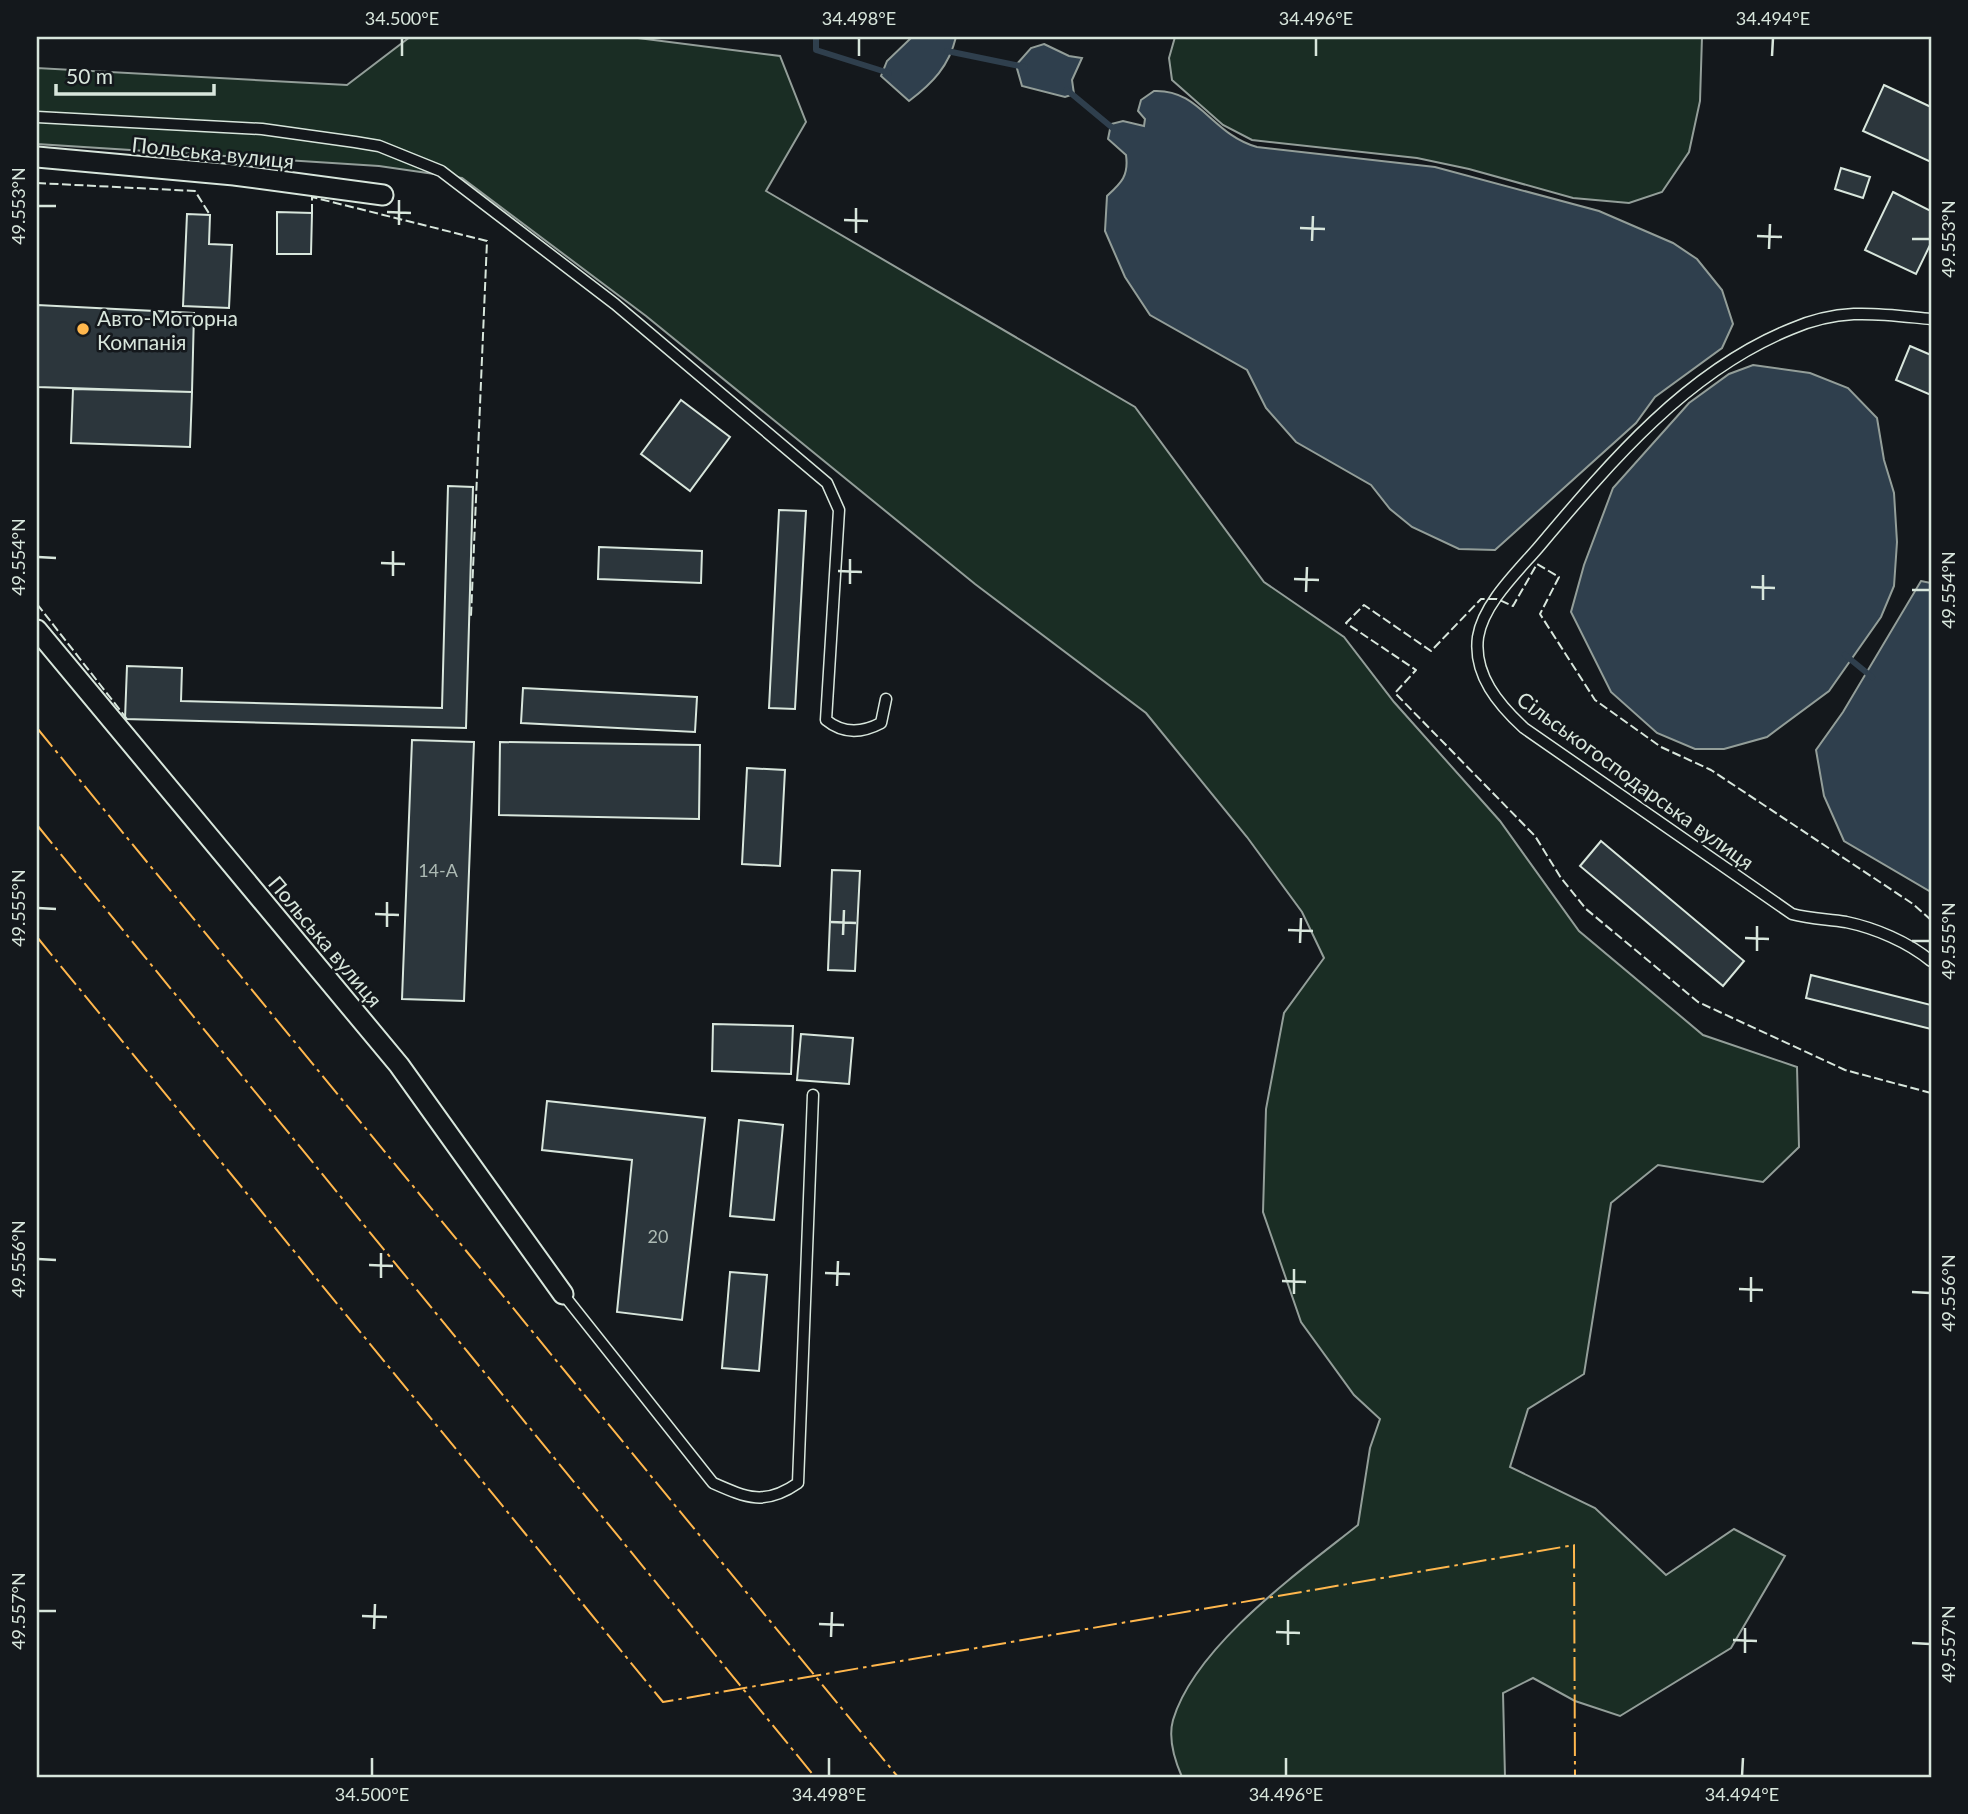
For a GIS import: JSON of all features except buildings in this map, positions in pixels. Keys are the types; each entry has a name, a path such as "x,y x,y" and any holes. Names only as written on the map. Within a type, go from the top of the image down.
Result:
{"street":[{"name":"Польська вулиця","path":"37,158 234,176 383,195"},
{"name":"Польська вулиця","path":"37,630 399,1065 563,1294"}],"lane":[{"path":"37,117 262,129 379,146 441,171 615,304 827,482 839,510 826,720 838,730 866,731 881,723 886,699"},
{"name":"Сільськогосподарська вулиця","path":"1931,319 1880,312 1840,313 1790,329 1740,354 1695,386 1625,448 1512,578 1490,609 1478,636 1479,659 1488,686 1501,706 1524,728 1791,914 1845,922 1879,932 1931,961"},
{"path":"563,1294 713,1483 744,1497 779,1496 797,1483 813,1095"}],"green space":[{"path":"410,37 630,37 780,56 806,122 766,191 1135,407 1264,582 1344,637 1394,702 1500,821 1579,931 1703,1035 1797,1067 1799,1147 1763,1182 1658,1165 1611,1203 1584,1374 1528,1409 1510,1467 1595,1508 1666,1575 1734,1529 1785,1556 1731,1648 1620,1716 1575,1701 1533,1678 1503,1693 1505,1777 1182,1777 1171,1734 1173,1720 1185,1692 1203,1665 1252,1612 1358,1525 1370,1448 1380,1419 1354,1395 1301,1322 1263,1212 1266,1109 1284,1013 1324,958 1302,912 1247,837 1146,713 975,584 646,316 462,178 379,166 37,144 37,68 347,85"},
{"path":"1175,37 1702,37 1700,101 1689,152 1662,192 1629,203 1573,198 1469,169 1417,158 1252,140 1223,125 1172,80 1169,58"}],"water":[{"path":"912,37 956,37 949,57 939,73 909,101 881,76 887,61"},
{"path":"1044,44 1069,56 1082,58 1072,80 1074,94 1065,97 1022,86 1016,65 1031,48"},
{"path":"1154,91 1170,92 1183,97 1241,141 1257,147 1435,167 1599,211 1673,243 1697,259 1722,290 1733,324 1722,348 1655,397 1636,423 1495,550 1459,549 1412,527 1390,509 1371,485 1296,442 1266,408 1247,370 1150,315 1125,277 1105,231 1107,196 1123,178 1127,162 1126,155 1108,139 1111,124 1123,121 1144,126 1145,119 1138,111 1141,100"},
{"path":"1753,365 1810,373 1848,388 1877,418 1884,460 1894,493 1897,542 1894,586 1881,617 1829,691 1767,737 1724,749 1695,749 1657,733 1611,692 1571,612 1584,565 1613,488 1689,403 1729,374"},
{"path":"1921,581 1931,583 1931,892 1844,841 1824,796 1816,750 1843,712"}],"waterway":[{"path":"816,37 816,50 889,73"},
{"path":"947,51 1025,67"},
{"path":"1067,90 1115,130"},
{"path":"1845,655 1872,677"}],"fence":[{"path":"37,183 195,191 210,215"},
{"path":"312,213 312,197 487,241 471,616"},
{"path":"1931,920 1913,904 1711,770 1661,747 1595,700 1540,614 1559,577 1537,564 1513,606 1497,599 1481,599 1431,651 1364,605 1346,623 1416,670 1395,693 1535,836 1561,878 1586,909 1698,1002 1845,1070 1931,1093"},
{"path":"37,604 127,719"}],"power":[{"path":"37,728 898,1777"},
{"path":"37,825 815,1777"},
{"path":"37,937 663,1702 1574,1545 1575,1777"}],"place":[{"name":"Авто-Моторна Компанія","path":"83,329"}]}
